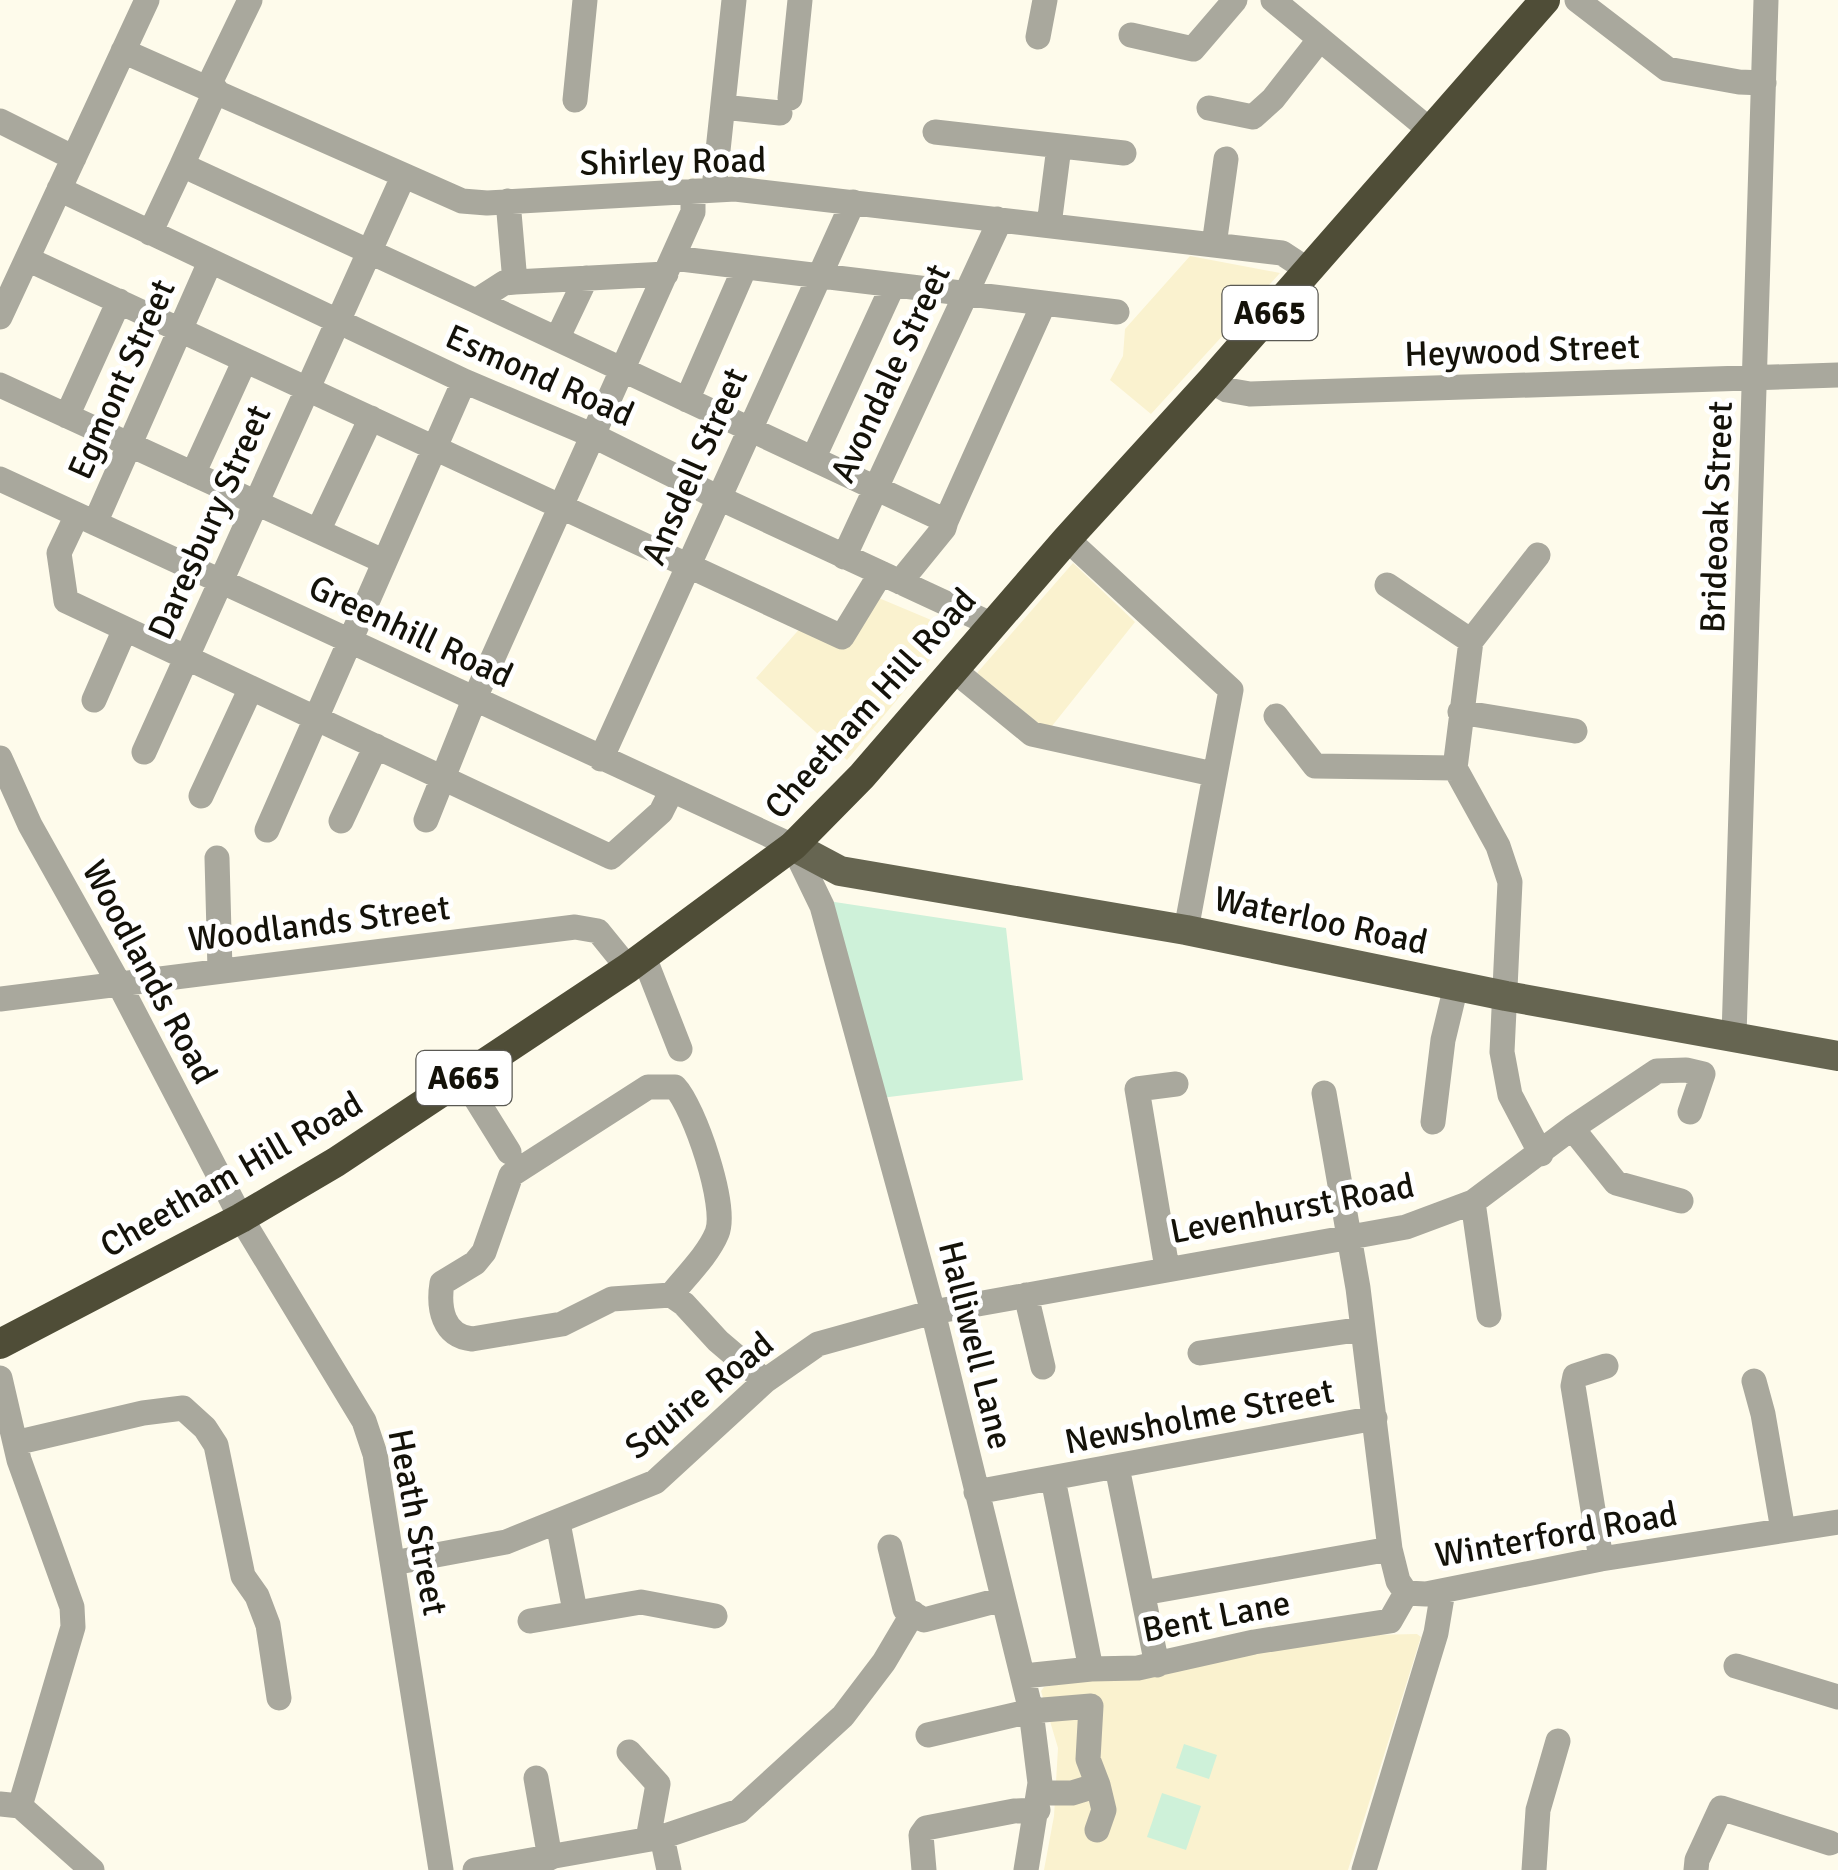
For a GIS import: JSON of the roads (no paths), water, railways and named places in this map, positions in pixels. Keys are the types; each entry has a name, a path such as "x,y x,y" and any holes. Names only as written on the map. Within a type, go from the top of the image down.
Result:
{"highway":[{"name":"Cheetham Hill Road","path":"0,1344 241,1218 336,1162 636,963 793,846 862,776 1545,0"}],"main road":[{"name":"Waterloo Road","path":"793,846 840,872 1186,930 1506,996 1838,1056"}],"street":[{"path":"0,317 147,0"},
{"path":"150,233 250,0"},
{"path":"575,100 585,0"},
{"path":"426,820 474,700 704,190 722,107 734,0"},
{"path":"722,107 785,106 800,0"},
{"path":"1038,37 1045,0"},
{"path":"1131,35 1193,49 1235,0"},
{"path":"1577,0 1667,70 1739,82 1764,82"},
{"name":"Brideoak Street","path":"1734,1036 1766,0"},
{"path":"1275,1 1431,131"},
{"path":"1209,108 1253,117 1273,99 1320,39"},
{"name":"Shirley Road","path":"122,51 462,201 508,202 704,190 853,202 1282,253 1308,270"},
{"path":"0,121 74,158"},
{"path":"935,132 1124,154"},
{"path":"1049,225 1060,146"},
{"path":"1214,246 1226,159"},
{"path":"182,165 946,520"},
{"name":"Daresbury Street","path":"144,752 402,177"},
{"name":"Esmond Road","path":"59,190 993,625"},
{"path":"508,202 514,282"},
{"name":"Ansdell Street","path":"601,759 853,202"},
{"name":"Avondale Street","path":"844,556 996,229 997,218"},
{"path":"27,259 842,637 890,578 944,528 1044,303"},
{"name":"Egmont Street","path":"125,629 66,601 60,553 86,519 130,445 210,262"},
{"path":"476,301 504,283 586,278 669,266 746,267 1117,312"},
{"path":"686,400 746,267"},
{"path":"557,339 586,278"},
{"path":"813,459 894,285"},
{"path":"67,416 119,301"},
{"path":"193,474 245,360"},
{"name":"Heywood Street","path":"1211,381 1227,390 1250,394 1838,375"},
{"path":"267,830 464,381"},
{"path":"0,385 383,561"},
{"path":"318,531 371,418"},
{"name":"Greenhill Road","path":"0,478 793,846"},
{"path":"1066,540 1231,690 1186,930"},
{"path":"1538,555 1471,641 1454,768 1498,846 1510,882 1502,1033 1505,1073 1510,1095 1541,1154"},
{"path":"1387,585 1471,641"},
{"path":"94,700 125,629 612,856 661,812 672,790"},
{"path":"955,671 1032,734 1214,774"},
{"path":"201,796 251,688"},
{"path":"1460,712 1575,730"},
{"path":"1276,716 1315,766 1454,768"},
{"path":"342,821 376,746"},
{"name":"Woodlands Road","path":"0,758 30,826 118,982 241,1218"},
{"name":"Halliwell Lane","path":"793,846 822,906 933,1312 1032,1711 1039,1802 1026,1870"},
{"path":"217,858 220,970"},
{"name":"Woodlands Street","path":"0,999 576,927 598,931 636,963 680,1049"},
{"path":"1432,1122 1443,1040 1456,986"},
{"name":"Levenhurst Road","path":"933,1312 1406,1227 1473,1202 1572,1128 1658,1071 1703,1074 1690,1112"},
{"path":"463,1078 508,1152"},
{"path":"1166,1268 1137,1089 1176,1084"},
{"path":"671,1294 717,1234 720,1205 683,1096 675,1088 661,1085 648,1087 511,1175 484,1252 475,1263 442,1283 440,1297 444,1318 452,1332 472,1339 562,1324 612,1299 671,1294 765,1381"},
{"name":"Winterford Road","path":"1324,1093 1363,1328 1390,1549 1398,1581 1406,1594 1838,1522"},
{"path":"1572,1128 1616,1183 1680,1201"},
{"path":"1473,1202 1489,1316"},
{"name":"Heath Street","path":"241,1218 364,1421 375,1454 441,1870"},
{"path":"1026,1294 1043,1367"},
{"name":"Squire Road","path":"393,1563 506,1542 656,1482 765,1381 818,1344 933,1312"},
{"path":"1200,1354 1363,1328"},
{"path":"1601,1560 1573,1386 1576,1376 1606,1366"},
{"path":"0,1378 15,1443 72,1607 73,1627 10,1805 92,1870"},
{"path":"1754,1381 1764,1414 1782,1530"},
{"path":"15,1443 144,1413 183,1408 205,1428 216,1445 242,1576 256,1596 268,1626 279,1698"},
{"name":"Newsholme Street","path":"976,1492 1376,1418"},
{"path":"1117,1466 1157,1665"},
{"path":"1053,1479 1091,1669"},
{"path":"558,1523 575,1611"},
{"path":"890,1547 905,1608 924,1620 1004,1599"},
{"path":"1144,1593 1390,1549"},
{"path":"1364,1870 1436,1633 1443,1590"},
{"name":"Bent Lane","path":"1024,1676 1157,1665 1254,1642 1390,1620 1406,1594"},
{"path":"530,1621 641,1602 715,1616"},
{"path":"476,1870 560,1861 655,1838 739,1811 842,1716 884,1662 913,1613"},
{"path":"1736,1666 1838,1697"},
{"path":"928,1734 1032,1711 1091,1706 1088,1759 1104,1810 1097,1830"},
{"path":"1534,1870 1538,1810 1558,1740"},
{"path":"629,1752 658,1784 655,1838 668,1870"},
{"path":"536,1778 560,1861"},
{"path":"924,1870 920,1835 926,1828 1014,1811 1098,1785"},
{"path":"1696,1870 1721,1808 1830,1843"}]}
